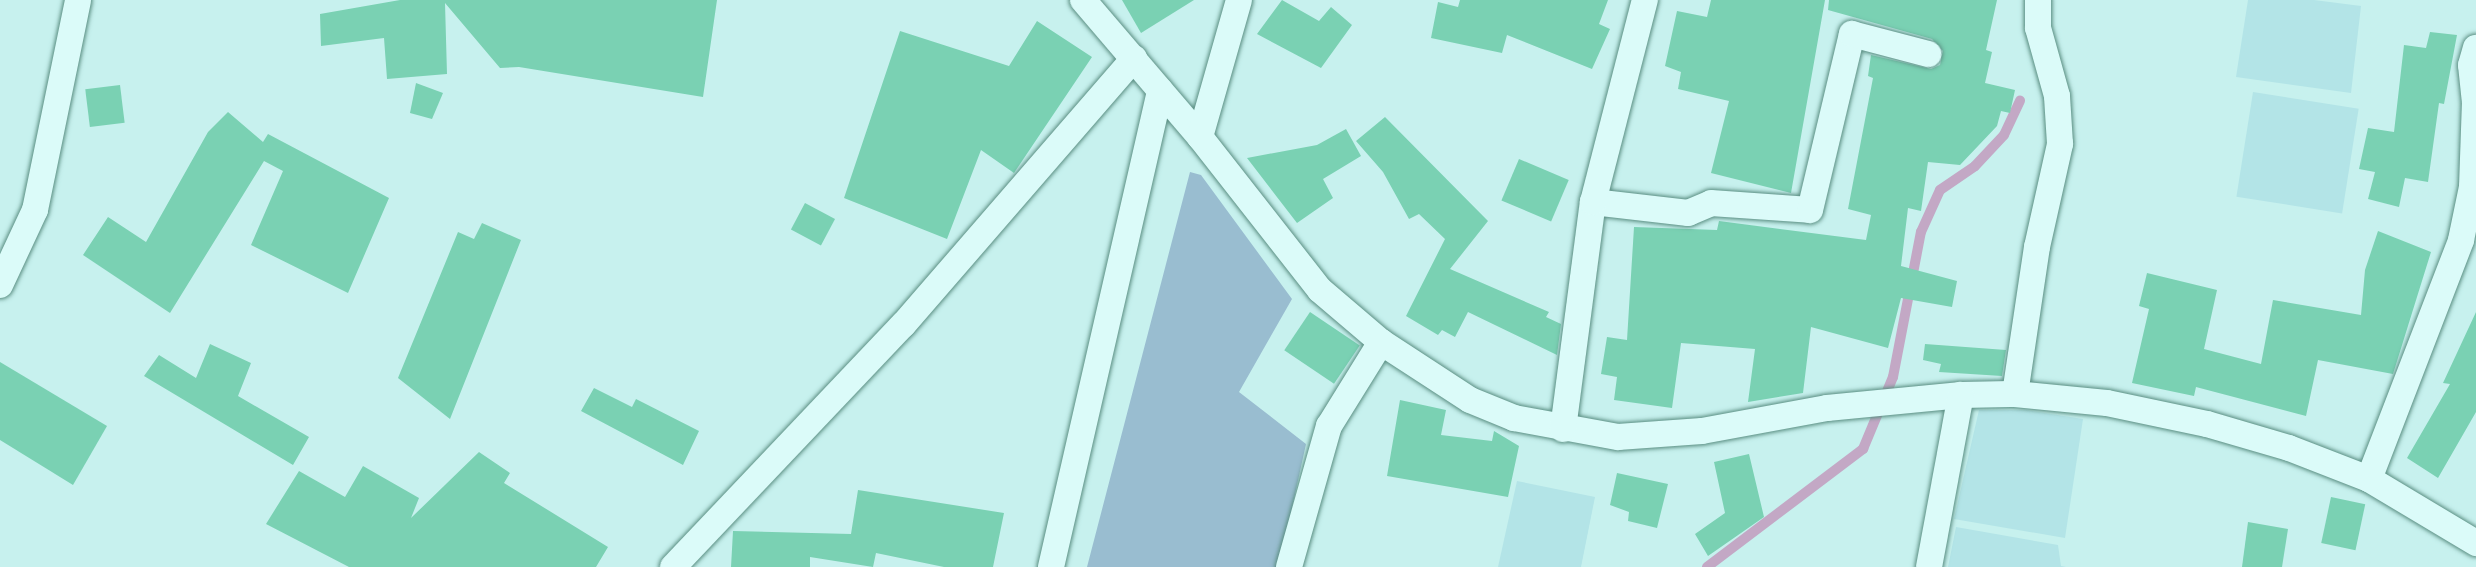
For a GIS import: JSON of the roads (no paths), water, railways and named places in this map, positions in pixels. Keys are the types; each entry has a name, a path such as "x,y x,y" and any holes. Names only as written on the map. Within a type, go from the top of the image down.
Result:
{"street":[{"path":"0,285 35,210 78,0"},
{"path":"1083,0 1200,137 1321,290 1381,342 1469,400 1514,418 1618,438 1651,436 1860,405 1961,395 2015,394 2106,403 2207,424 2369,479 2476,543"},
{"path":"1200,137 1239,0"},
{"path":"1563,429 1593,202 1645,0"},
{"path":"2015,394 2037,247 2060,144 2057,96 2039,28 2038,0"},
{"path":"1593,202 1688,213 1711,203 1810,210 1852,34 1928,54"},
{"path":"2369,479 2461,240 2472,187 2475,103 2471,65 2476,48"},
{"path":"673,567 902,326 1134,58"},
{"path":"1051,567 1160,90"},
{"path":"1289,567 1329,426 1381,342"},
{"path":"1929,567 1961,395"},
{"path":"2474,567 2476,561"}],"waterway":[{"path":"1707,567 1863,449 1893,377 1921,232 1940,190 1975,166 2004,135 2020,101"}]}
